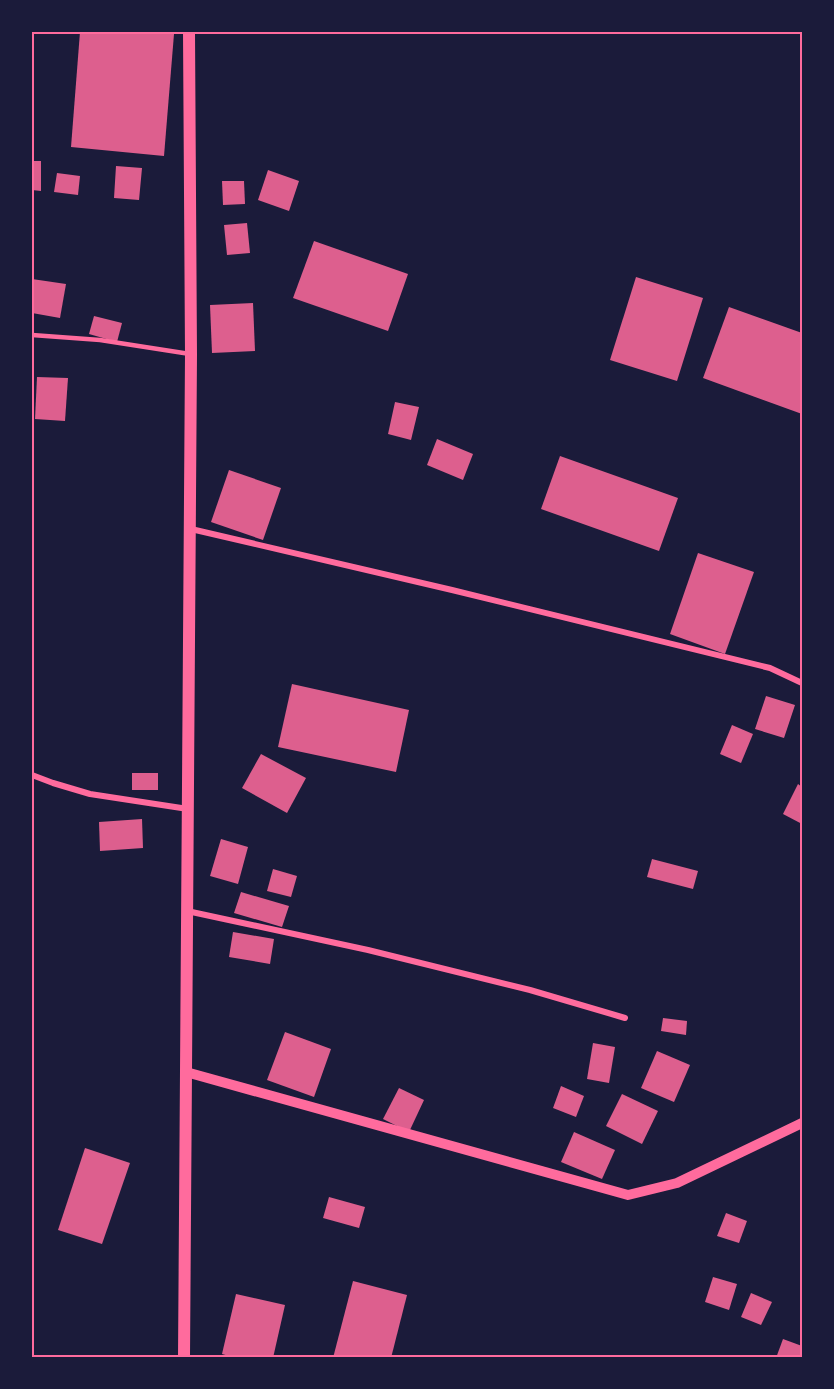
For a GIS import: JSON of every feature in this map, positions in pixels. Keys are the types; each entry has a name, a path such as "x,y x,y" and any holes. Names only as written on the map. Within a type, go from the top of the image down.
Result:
{"main road":[{"path":"184,1358 191,529 189,32"}],"street":[{"path":"191,529 770,668 802,683"},
{"path":"32,775 90,794 188,809"},
{"path":"187,911 369,950 530,990 625,1018"},
{"path":"186,1072 628,1196 677,1183 802,1123"}],"lane":[{"path":"32,335 100,340 191,354"}],"building":[{"path":"80,32 174,34 164,156 71,147"},
{"path":"32,161 41,161 41,191 32,190"},
{"path":"116,166 142,168 139,200 114,198"},
{"path":"268,170 299,181 289,211 258,200"},
{"path":"57,173 80,176 78,195 54,192"},
{"path":"222,181 244,181 245,204 223,205"},
{"path":"247,223 250,253 227,255 224,225"},
{"path":"314,241 408,274 388,331 293,298"},
{"path":"636,277 703,298 677,381 610,360"},
{"path":"32,279 66,284 60,318 32,313"},
{"path":"253,303 255,351 212,353 210,305"},
{"path":"729,307 802,333 802,414 703,378"},
{"path":"94,316 122,323 117,342 89,334"},
{"path":"37,377 68,378 65,421 35,419"},
{"path":"395,402 419,407 411,440 388,434"},
{"path":"437,439 473,454 463,480 427,465"},
{"path":"560,456 678,498 659,551 541,509"},
{"path":"229,470 281,488 263,540 211,522"},
{"path":"698,553 754,572 725,654 670,634"},
{"path":"292,684 409,710 396,772 278,747"},
{"path":"766,696 795,705 784,738 755,729"},
{"path":"732,725 753,734 741,763 720,754"},
{"path":"261,754 306,778 287,813 242,788"},
{"path":"132,773 158,773 158,790 132,790"},
{"path":"798,784 802,787 802,824 783,814"},
{"path":"142,819 143,848 100,851 99,822"},
{"path":"221,839 248,847 238,884 210,876"},
{"path":"652,859 698,871 693,889 647,877"},
{"path":"273,869 297,876 291,897 267,891"},
{"path":"241,892 289,906 282,927 234,913"},
{"path":"233,932 274,939 270,964 229,957"},
{"path":"663,1018 687,1021 686,1035 661,1031"},
{"path":"285,1032 331,1049 314,1097 267,1080"},
{"path":"593,1043 615,1047 609,1083 587,1079"},
{"path":"657,1051 690,1065 674,1102 641,1088"},
{"path":"561,1086 584,1096 576,1117 553,1108"},
{"path":"399,1088 424,1100 409,1132 383,1119"},
{"path":"622,1094 658,1111 642,1144 606,1126"},
{"path":"574,1132 615,1150 602,1179 561,1162"},
{"path":"85,1148 130,1163 102,1244 58,1230"},
{"path":"329,1197 365,1207 359,1228 323,1218"},
{"path":"726,1213 747,1221 739,1243 717,1236"},
{"path":"713,1277 737,1284 729,1310 705,1302"},
{"path":"353,1281 407,1295 391,1358 333,1358"},
{"path":"751,1293 772,1302 761,1325 741,1317"},
{"path":"236,1294 285,1305 273,1358 236,1358 222,1354"},
{"path":"783,1339 802,1346 802,1358 776,1358"}]}
